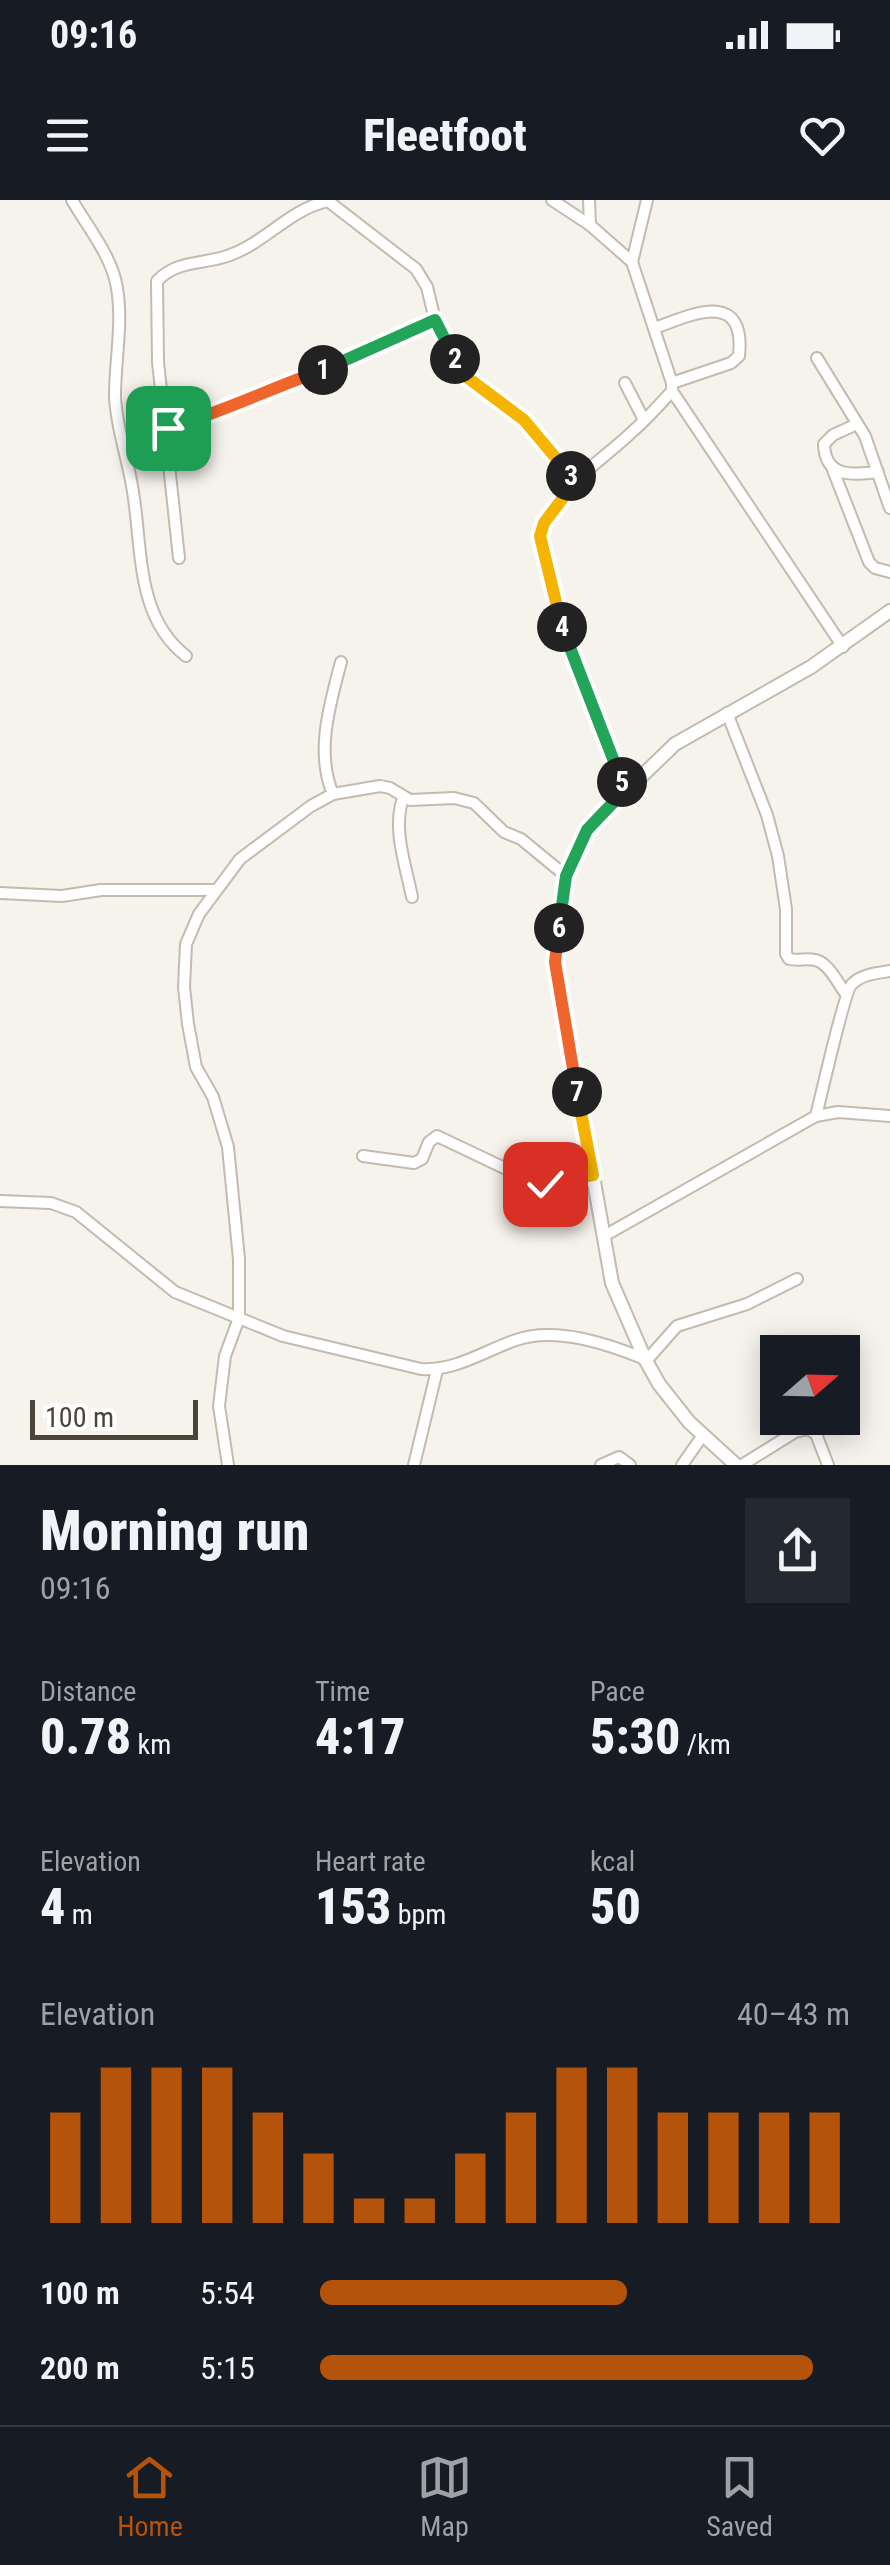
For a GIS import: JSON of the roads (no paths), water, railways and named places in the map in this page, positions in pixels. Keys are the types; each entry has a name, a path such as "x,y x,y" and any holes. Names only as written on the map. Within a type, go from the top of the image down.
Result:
{"street":[{"path":"72,200 113,270 117,288 116,399 133,489 143,580 160,630 186,656"},
{"path":"552,200 590,225 632,262 672,387 842,646"},
{"path":"590,200 590,225"},
{"path":"632,262 647,200"},
{"path":"179,558 158,362 157,280 174,267 226,257 315,204 328,201 416,268 427,288 435,320 468,378 524,420 575,482"},
{"path":"625,790 572,657 540,536 544,523 575,482 644,420 672,387 732,363 739,356 738,331 726,314 702,310 655,328"},
{"path":"168,428 344,363 435,320"},
{"path":"817,358 856,424 890,508"},
{"path":"625,383 644,420"},
{"path":"856,424 833,435 824,444 824,452 868,562 890,572"},
{"path":"834,470 844,474 878,472"},
{"path":"828,1465 816,1434 808,1429 795,1432 739,1465 703,1435 659,1384 645,1360 612,1283 555,962 566,876 587,830 625,790 676,744 889,614"},
{"path":"333,794 327,779 327,717 342,662"},
{"path":"728,713 767,815 778,856 786,910 786,954 796,961 822,963 845,992"},
{"path":"228,1465 218,1406 222,1366 239,1318 239,1260 228,1147 213,1097 196,1068 184,988 186,944 198,914 214,890 255,846 333,794 380,786 417,801 454,798 474,803 504,832 521,839 566,876"},
{"path":"403,798 399,809 400,839 412,897"},
{"path":"0,893 62,896 101,890 214,890"},
{"path":"816,1116 834,1053 845,992 863,977 890,972"},
{"path":"604,1236 816,1116 838,1112 890,1116"},
{"path":"363,1156 414,1163 437,1136 536,1183 553,1184 593,1175"},
{"path":"0,1201 51,1203 76,1212 175,1292 320,1347 437,1370 539,1334 616,1348 645,1360"},
{"path":"645,1360 677,1326 746,1304 798,1279"},
{"path":"414,1465 437,1370"},
{"path":"682,1465 703,1435"},
{"path":"601,1465 619,1457 630,1465"}]}
